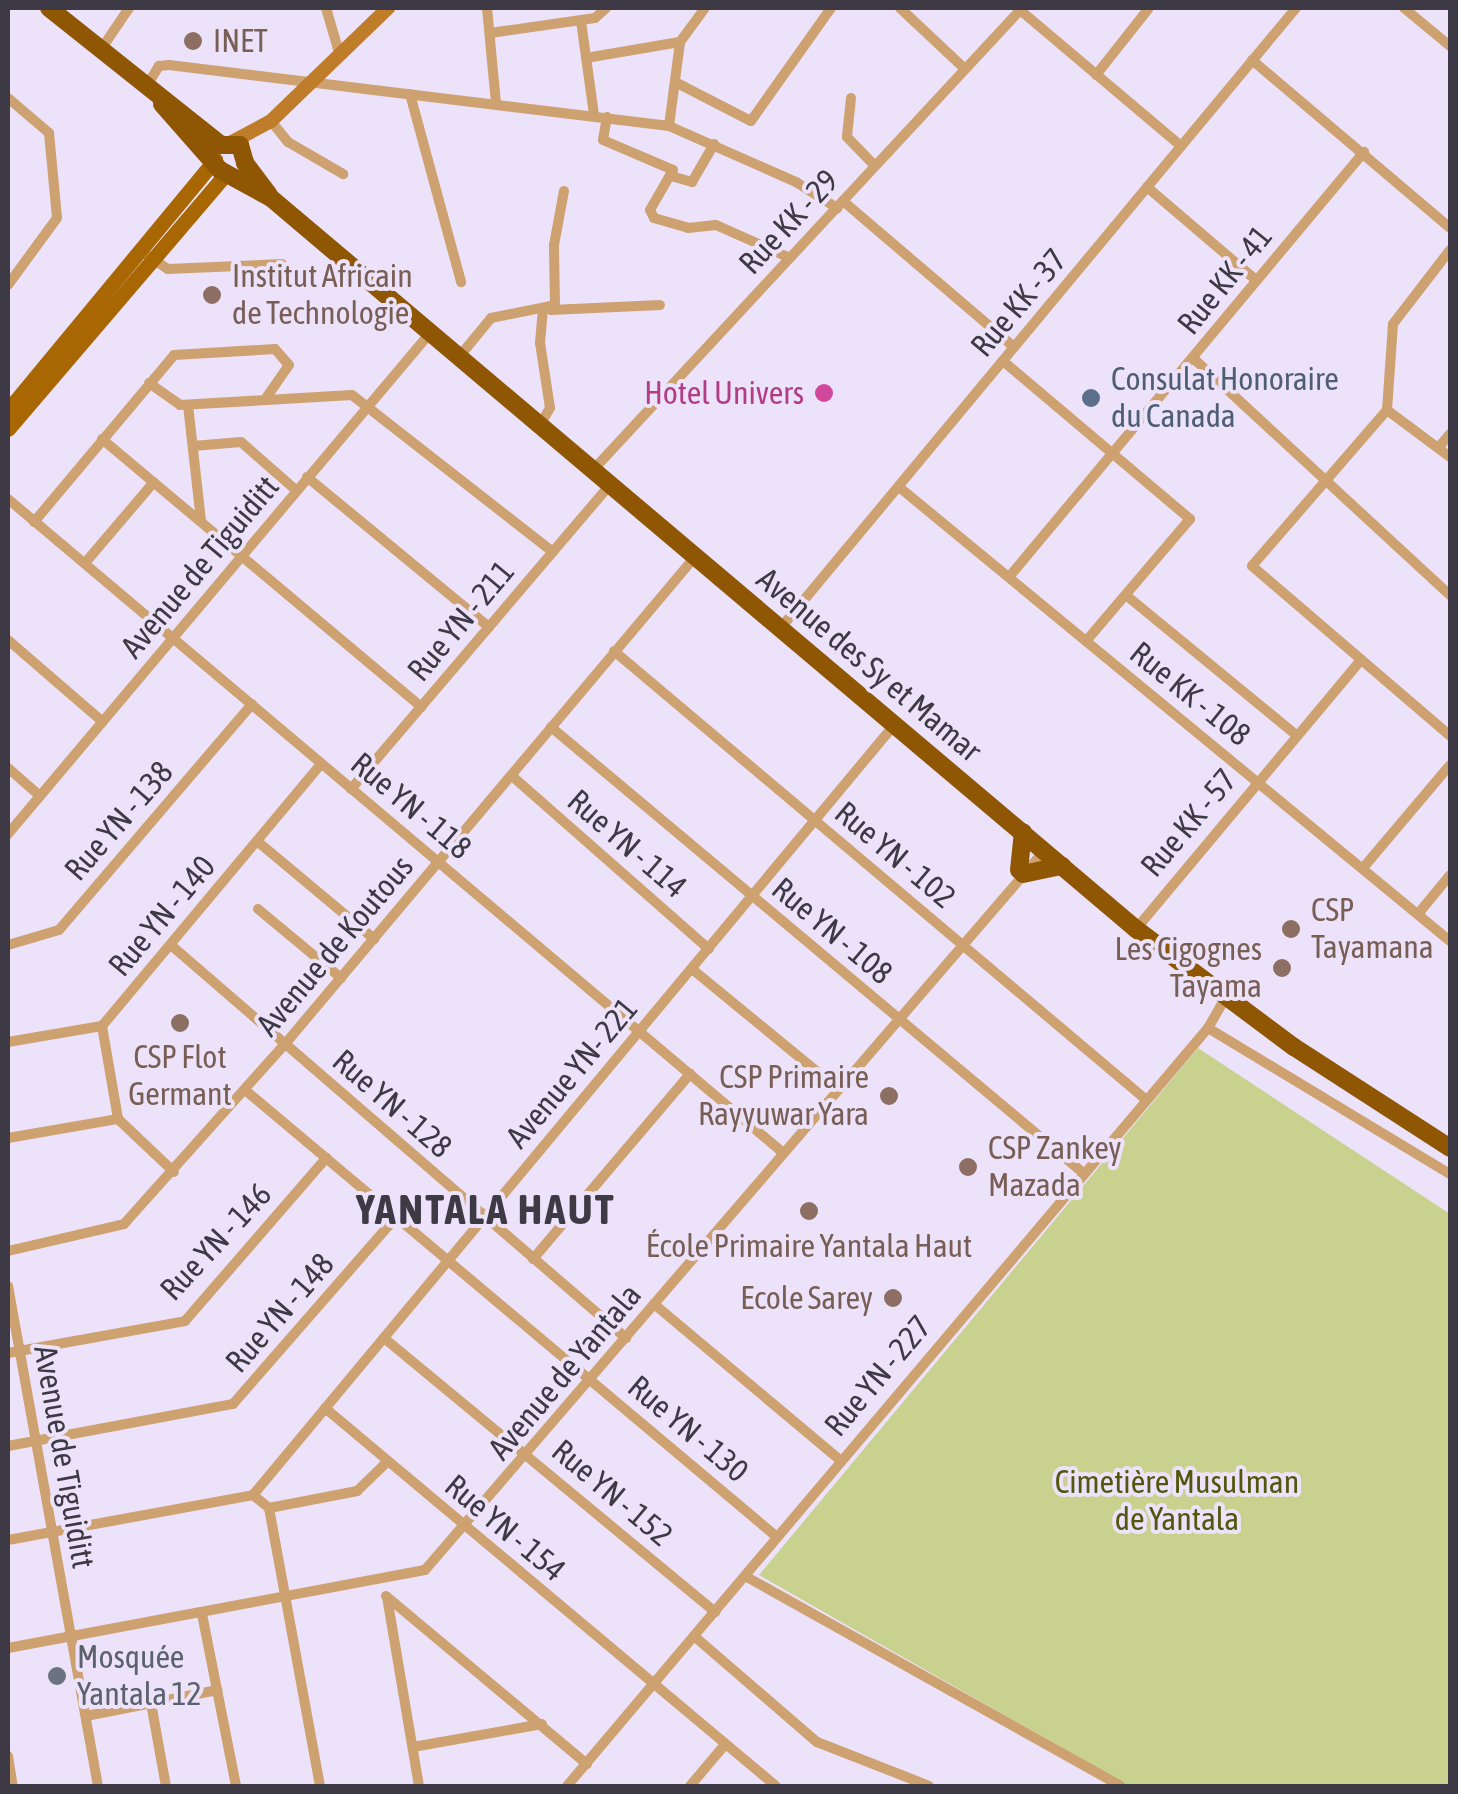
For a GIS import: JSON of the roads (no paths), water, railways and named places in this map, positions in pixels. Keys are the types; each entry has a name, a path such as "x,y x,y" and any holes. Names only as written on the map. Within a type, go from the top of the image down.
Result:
{"highway":[{"name":"Avenue des Sy et Mamar","path":"49,8 779,630 1136,928 1226,998 1450,1148"},
{"path":"1023,832 1019,874 1062,866"}],"main road":[{"path":"8,410 229,159"},
{"path":"8,430 147,255"}],"street":[{"path":"100,50 129,8"},
{"path":"326,8 340,56"},
{"path":"229,159 388,8"},
{"path":"487,8 496,104"},
{"path":"490,34 581,21 606,8"},
{"path":"669,126 680,42 705,8"},
{"path":"677,82 751,121 832,8"},
{"path":"900,8 965,69"},
{"name":"Rue KK - 37","path":"779,630 1296,8"},
{"path":"1404,8 1450,46"},
{"path":"1021,9 1181,146"},
{"name":"Rue KK - 29","path":"593,470 1021,9"},
{"path":"1096,75 1142,10"},
{"path":"581,21 594,115"},
{"path":"586,58 680,42"},
{"path":"1252,60 1450,228"},
{"path":"144,89 164,64 669,126 840,205 1014,347"},
{"path":"410,94 461,282"},
{"path":"8,98 50,136 57,218 8,285"},
{"path":"851,98 847,137 875,166"},
{"path":"608,116 602,140 671,166 671,176 650,210 654,218 688,228 716,225 790,258"},
{"path":"266,124 342,174"},
{"path":"671,176 692,182 714,144"},
{"name":"Rue KK - 41","path":"1009,577 1364,152"},
{"path":"1147,188 1256,280"},
{"path":"540,425 550,408 540,343 564,191"},
{"path":"1450,250 1392,324 1387,410 1252,566 1450,736"},
{"path":"147,255 168,268 282,264"},
{"path":"460,358 491,318 512,310 660,305"},
{"name":"Avenue de Tiguiditt","path":"8,834 430,332"},
{"path":"34,522 174,355 274,348 288,365 266,398"},
{"path":"1194,358 1450,595"},
{"path":"1003,361 1190,518 1086,641"},
{"path":"149,383 188,405 340,394 368,403 553,552"},
{"path":"188,405 201,521"},
{"path":"1387,410 1450,457"},
{"path":"1439,447 1450,434"},
{"path":"102,438 421,706"},
{"path":"193,446 240,442 297,490"},
{"path":"308,477 490,627"},
{"path":"85,563 154,482"},
{"name":"Rue YN - 211","path":"351,789 610,486"},
{"name":"Rue KK - 108","path":"899,486 1450,940"},
{"name":"Rue YN - 118","path":"8,499 782,1152"},
{"name":"Avenue de Koutous","path":"8,1251 117,1229 174,1172 694,558"},
{"path":"1127,596 1296,735"},
{"path":"8,640 103,722"},
{"name":"Rue YN - 102","path":"614,651 1144,1098"},
{"name":"Rue KK - 57","path":"1136,928 1360,660"},
{"name":"Rue YN - 138","path":"8,945 59,930 252,704"},
{"name":"Avenue YN- 221","path":"253,1495 894,726"},
{"name":"Rue YN - 108","path":"551,727 1082,1172"},
{"name":"Rue YN - 140","path":"102,1026 321,764"},
{"path":"1362,868 1450,764"},
{"path":"8,768 39,795"},
{"name":"Rue YN - 114","path":"512,776 709,949"},
{"path":"257,842 374,940"},
{"name":"Avenue de Yantala","path":"8,1648 384,1581 425,1570 592,1381 1041,849"},
{"path":"1418,914 1450,876"},
{"path":"258,909 341,978"},
{"name":"Rue YN - 128","path":"172,946 626,1338"},
{"path":"692,968 838,1089"},
{"name":"Rue YN - 227","path":"567,1786 1144,1098 1208,1028 1226,998"},
{"path":"8,1042 102,1026 118,1119 174,1172"},
{"path":"1208,1028 1450,1174"},
{"path":"534,1259 690,1074"},
{"name":"Rue YN - 130","path":"245,1090 777,1537"},
{"path":"8,1138 118,1119"},
{"name":"Rue YN - 146","path":"13,1352 186,1321 326,1158"},
{"name":"Rue YN - 148","path":"8,1446 233,1404 396,1217"},
{"name":"Avenue de Tiguiditt","path":"8,1286 13,1352 36,1441 98,1786"},
{"path":"654,1304 840,1460"},
{"name":"Rue YN - 152","path":"384,1338 714,1612"},
{"name":"Rue YN - 154","path":"326,1408 723,1747 776,1786"},
{"path":"269,1508 357,1491 388,1462"},
{"path":"8,1540 253,1495 269,1508 320,1786"},
{"path":"745,1576 1120,1786"},
{"path":"384,1581 419,1786"},
{"path":"386,1596 587,1764"},
{"path":"202,1614 236,1786"},
{"path":"694,1636 818,1742 929,1786"},
{"path":"86,1716 217,1690"},
{"path":"151,1703 166,1786"},
{"path":"412,1747 542,1724"},
{"path":"690,1786 723,1747"},
{"path":"8,1756 13,1786"}],"place":[{"name":"INET","path":"193,41"},
{"name":"Institut Africain de Technologie","path":"212,295"},
{"name":"Hotel Univers","path":"824,393"},
{"name":"Consulat Honoraire du Canada","path":"1091,398"},
{"name":"CSP Tayamana","path":"1291,929"},
{"name":"Les Cigognes Tayama","path":"1282,968"},
{"name":"CSP Flot Germant","path":"180,1023"},
{"name":"CSP Primaire Rayyuwar Yara","path":"889,1096"},
{"name":"CSP Zankey Mazada","path":"968,1167"},
{"name":"École Primaire Yantala Haut","path":"809,1211"},
{"name":"Ecole Sarey","path":"893,1298"},
{"name":"Mosquée Yantala 12","path":"57,1676"}],"district":[{"name":"YANTALA HAUT","path":"486,1209"}],"park label":[{"name":"Cimetière Musulman de Yantala","path":"1177,1502"}]}
